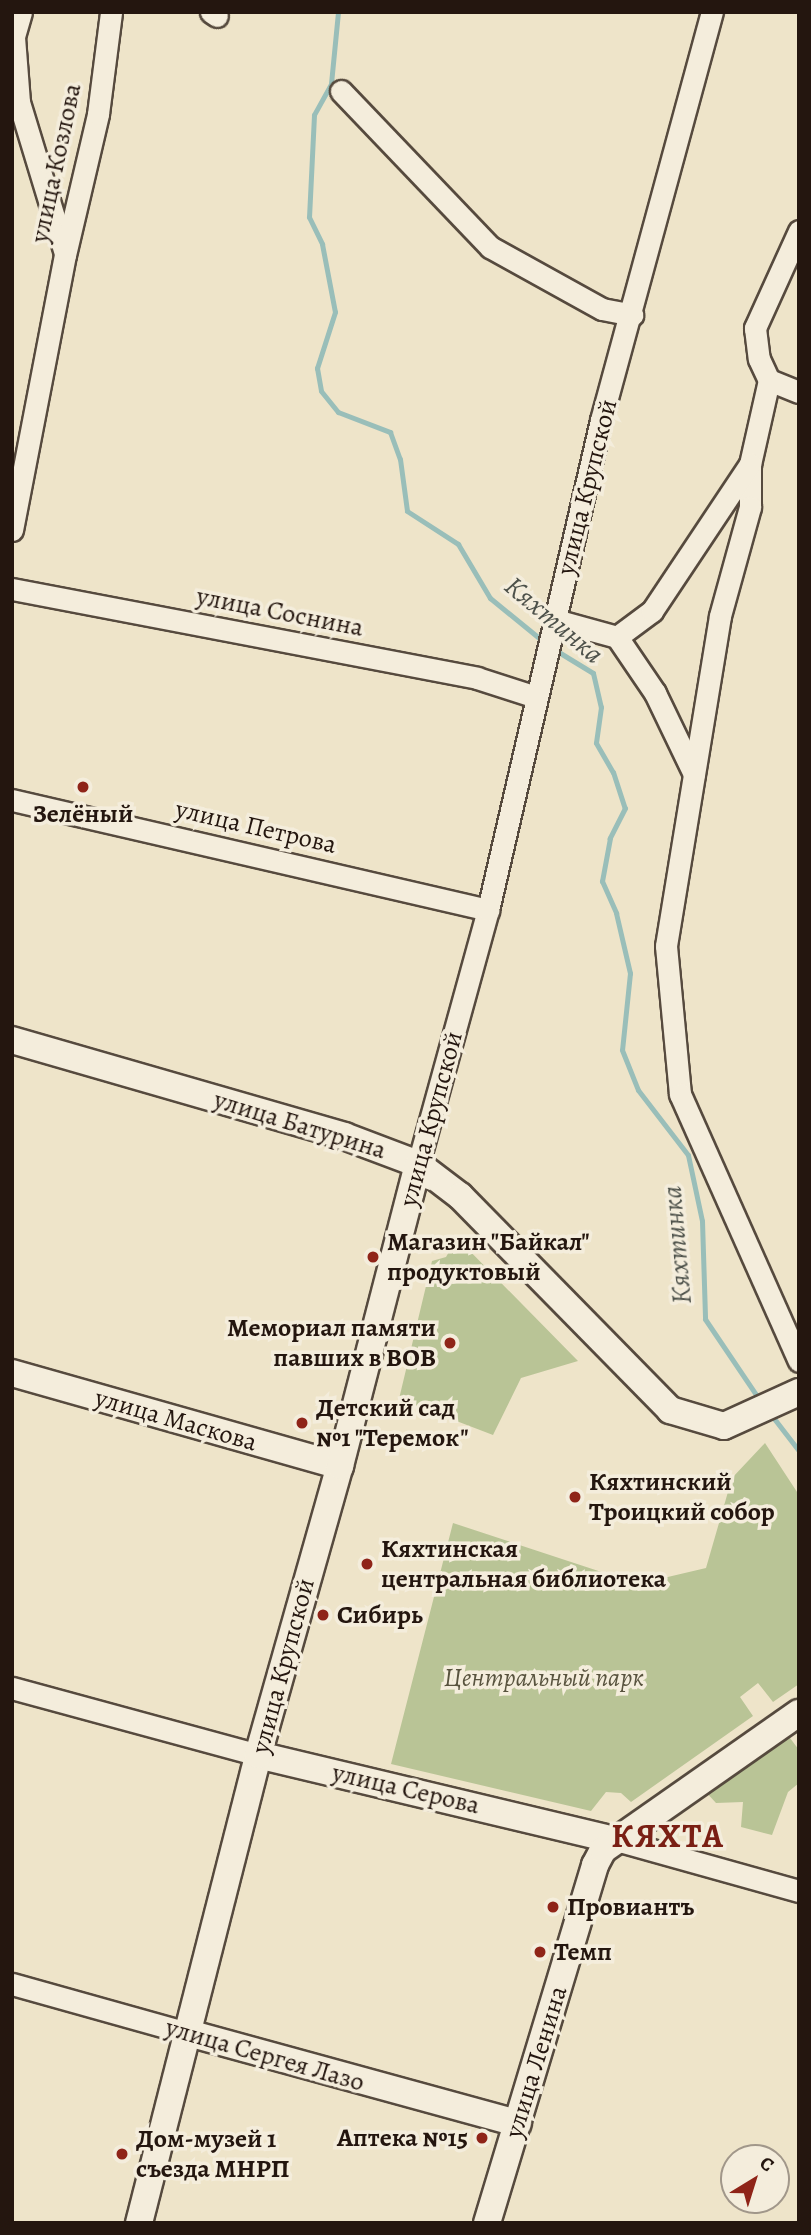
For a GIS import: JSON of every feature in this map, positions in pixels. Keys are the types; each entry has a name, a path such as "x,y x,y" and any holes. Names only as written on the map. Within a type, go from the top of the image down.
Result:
{"street":[{"path":"21,12 13,36 19,102 65,255"},
{"name":"улица Козлова","path":"12,530 65,255 99,114 111,12"},
{"name":"улица Крупской","path":"139,2223 258,1755 340,1466 418,1164 488,910 601,420 632,315 712,12"},
{"path":"341,91 490,247 602,309 632,315"},
{"path":"799,231 755,328 759,359 769,380 750,464 750,507 720,616 666,946 680,1094 799,1361"},
{"path":"769,380 799,392"},
{"path":"617,636 652,611 750,464"},
{"name":"улица Соснина","path":"12,589 477,678 536,697"},
{"path":"555,620 617,636 655,693 694,774"},
{"name":"улица Петрова","path":"12,800 488,910"},
{"name":"улица Батурина","path":"12,1040 344,1136 418,1164 460,1196 670,1410 724,1426 794,1394"},
{"name":"улица Маскова","path":"12,1373 340,1466"},
{"name":"улица Серова","path":"12,1688 258,1755 616,1840 799,1891"},
{"name":"улица Ленина","path":"487,2223 595,1865 616,1840 799,1713"},
{"name":"улица Сергея Лазо","path":"12,1984 518,2123"}],"green space":[{"path":"457,1238 578,1361 521,1378 493,1435 399,1399 432,1261 446,1257"},
{"name":"Центральный парк","path":"765,1443 799,1495 799,1684 773,1702 758,1683 740,1697 753,1716 631,1802 621,1793 606,1792 591,1811 391,1764 453,1523 638,1584 706,1568 732,1478"},
{"path":"787,1734 799,1750 799,1783 788,1792 772,1835 741,1827 743,1802 716,1803 705,1791"}],"waterway":[{"name":"Кяхтинка","path":"338,12 331,84 314,115 309,217 322,244 335,312 317,368 321,391 338,412 390,432 400,459 407,511 458,544 490,598 544,642"},
{"name":"Кяхтинка","path":"552,648 593,673 601,707 596,743 613,772 625,808 610,838 602,881 616,913 630,973 622,1050 638,1090 688,1155 702,1221 705,1319 761,1402"},
{"name":"Кяхтинка","path":"769,1412 799,1451"}],"place":[{"name":"Зелёный","path":"83,787"},
{"name":"Магазин \"Байкал\" продуктовый","path":"373,1257"},
{"name":"Мемориал памяти павших в ВОВ","path":"450,1343"},
{"name":"Детский сад №1 \"Теремок\"","path":"302,1423"},
{"name":"Кяхтинский Троицкий собор","path":"575,1497"},
{"name":"Кяхтинская центральная библиотека","path":"367,1564"},
{"name":"Сибирь","path":"323,1615"},
{"name":"Провиантъ","path":"553,1907"},
{"name":"Темп","path":"540,1952"},
{"name":"Аптека №15","path":"482,2138"},
{"name":"Дом-музей 1 съезда МНРП","path":"122,2154"}],"district":[{"name":"КЯХТА","path":"668,1836"}]}
